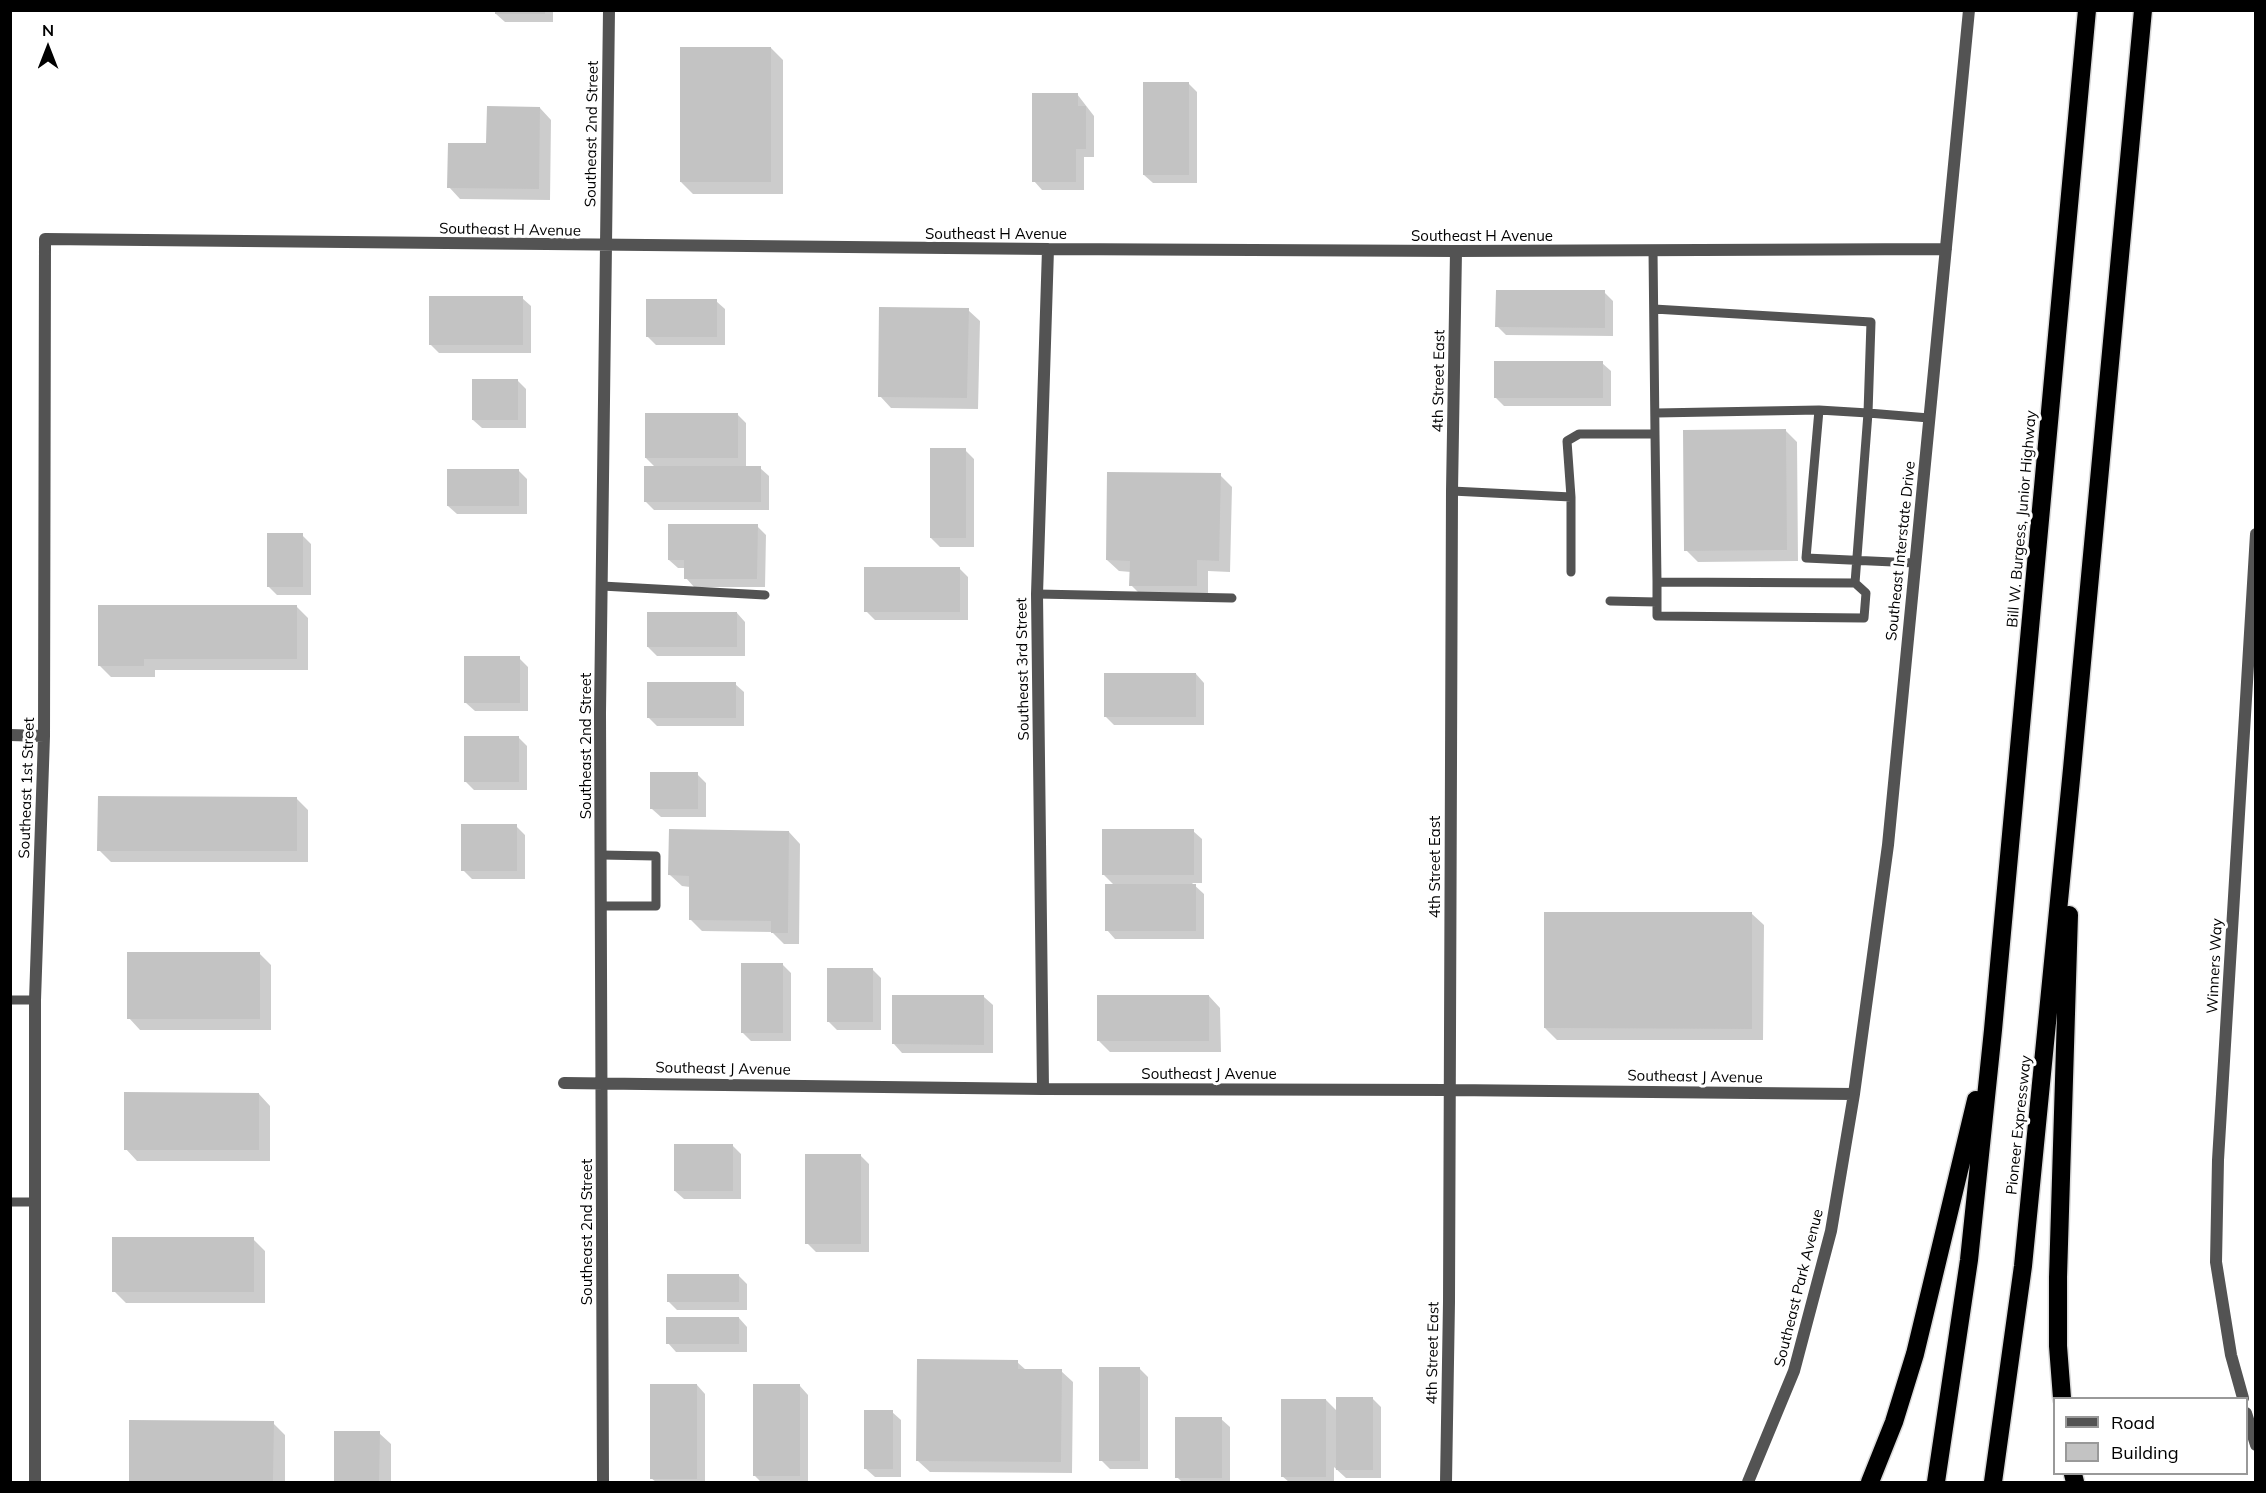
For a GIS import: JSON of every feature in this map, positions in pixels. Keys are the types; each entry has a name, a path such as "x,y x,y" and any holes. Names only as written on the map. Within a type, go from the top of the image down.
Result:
{"highway":[{"name":"Bill W. Burgess, Junior Highway","path":"1993,1030 2087,10"},
{"path":"2062,1397 2058,1346 2058,1277 2073,769 2143,10"},
{"name":"Pioneer Expressway","path":"1993,1482 2023,1266 2073,769"},
{"path":"1870,1482 1894,1422 1915,1354 1993,1030"},
{"path":"1936,1482 1969,1260 1993,1030"}],"street":[{"name":"Southeast 2nd Street","path":"603,1482 602,586 609,10"},
{"name":"Southeast Interstate Drive","path":"1854,1094 1888,845 1970,10"},
{"name":"Southeast H Avenue","path":"45,239 1048,249 1456,251 1946,249"},
{"name":"Southeast 1st Street","path":"35,1482 35,1000 44,736 45,239"},
{"name":"Southeast 3rd Street","path":"1043,1089 1038,594 1048,249"},
{"name":"4th Street East","path":"1446,1482 1449,1302 1452,491 1456,251"},
{"name":"Winners Way","path":"2243,1397 2231,1355 2216,1262 2218,1160 2256,534"},
{"path":"10,735 44,736"},
{"name":"Southeast J Avenue","path":"564,1083 1043,1089 1854,1094"},
{"name":"Southeast Park Avenue","path":"1748,1482 1794,1371 1831,1231 1854,1094"},
{"path":"2248,1417 2256,1445"}],"lane":[{"path":"1653,250 1657,616 1864,618 1866,593 1855,583 1657,582"},
{"path":"1654,309 1871,322 1868,413 1855,583"},
{"path":"1656,412 1819,410 1929,418"},
{"path":"1819,410 1806,558 1915,563"},
{"path":"1571,572 1571,496 1567,441 1579,434 1655,434"},
{"path":"1452,491 1571,496"},
{"path":"602,586 765,595"},
{"path":"1038,594 1232,598"},
{"path":"1610,601 1657,602"},
{"path":"601,855 656,856 656,906 601,906"},
{"path":"10,1000 35,1000"},
{"path":"10,1202 34,1202"}],"building":[{"path":"495,10 545,10 545,14 495,14"},
{"path":"680,47 771,47 771,182 680,182"},
{"path":"1143,82 1189,82 1189,175 1143,175"},
{"path":"1032,93 1078,93 1078,106 1086,106 1086,149 1076,149 1076,182 1032,182"},
{"path":"487,106 540,107 539,189 447,188 448,143 486,143"},
{"path":"1496,290 1605,290 1605,328 1495,327"},
{"path":"429,296 523,296 523,345 429,345"},
{"path":"646,299 717,299 717,337 646,337"},
{"path":"879,307 969,308 967,398 878,397"},
{"path":"1494,361 1603,361 1603,398 1494,398"},
{"path":"472,379 518,379 518,420 472,420"},
{"path":"645,413 738,413 738,458 645,458"},
{"path":"1786,429 1787,550 1684,551 1683,430"},
{"path":"930,448 966,448 966,538 930,538"},
{"path":"644,466 761,466 761,502 644,502"},
{"path":"447,469 519,469 519,506 447,506"},
{"path":"1107,472 1221,473 1219,561 1197,560 1197,586 1129,586 1130,561 1106,560"},
{"path":"668,524 758,524 757,579 684,579 684,560 668,560"},
{"path":"267,533 303,533 303,587 267,587"},
{"path":"864,567 960,567 960,612 864,612"},
{"path":"98,605 297,605 297,659 144,659 144,666 98,666"},
{"path":"647,612 737,612 737,647 647,647"},
{"path":"464,656 520,656 520,703 464,703"},
{"path":"1104,673 1196,673 1196,717 1104,717"},
{"path":"647,682 736,682 736,718 647,718"},
{"path":"464,736 519,736 519,782 464,782"},
{"path":"650,772 698,772 698,809 650,809"},
{"path":"98,796 297,797 297,851 97,851"},
{"path":"461,824 517,824 517,871 461,871"},
{"path":"669,829 789,831 788,933 771,933 771,921 689,920 689,876 668,875"},
{"path":"1102,829 1194,829 1194,875 1102,875"},
{"path":"1105,884 1196,884 1196,931 1105,931"},
{"path":"1544,912 1752,912 1752,1029 1544,1028"},
{"path":"127,952 260,952 260,1019 127,1019"},
{"path":"741,963 783,963 783,1033 741,1033"},
{"path":"827,968 873,968 873,1022 827,1022"},
{"path":"892,995 984,995 984,1045 892,1044"},
{"path":"1097,995 1209,995 1209,1041 1097,1041"},
{"path":"124,1092 259,1093 259,1150 124,1150"},
{"path":"674,1144 733,1144 733,1191 674,1191"},
{"path":"805,1154 861,1154 861,1244 805,1244"},
{"path":"112,1237 254,1237 254,1292 112,1292"},
{"path":"667,1274 739,1274 739,1302 667,1302"},
{"path":"666,1317 739,1317 739,1344 666,1344"},
{"path":"917,1359 1018,1360 1018,1369 1062,1369 1061,1462 916,1461"},
{"path":"1099,1367 1140,1367 1140,1461 1099,1461"},
{"path":"650,1384 697,1384 697,1479 650,1479"},
{"path":"753,1384 800,1384 800,1476 753,1476"},
{"path":"1336,1397 1373,1397 1373,1470 1336,1470"},
{"path":"1281,1399 1326,1399 1326,1477 1281,1477"},
{"path":"864,1410 893,1410 893,1469 864,1469"},
{"path":"1175,1417 1222,1417 1222,1478 1175,1478"},
{"path":"129,1420 274,1421 273,1482 129,1482"},
{"path":"334,1431 380,1431 379,1482 334,1482"}]}
